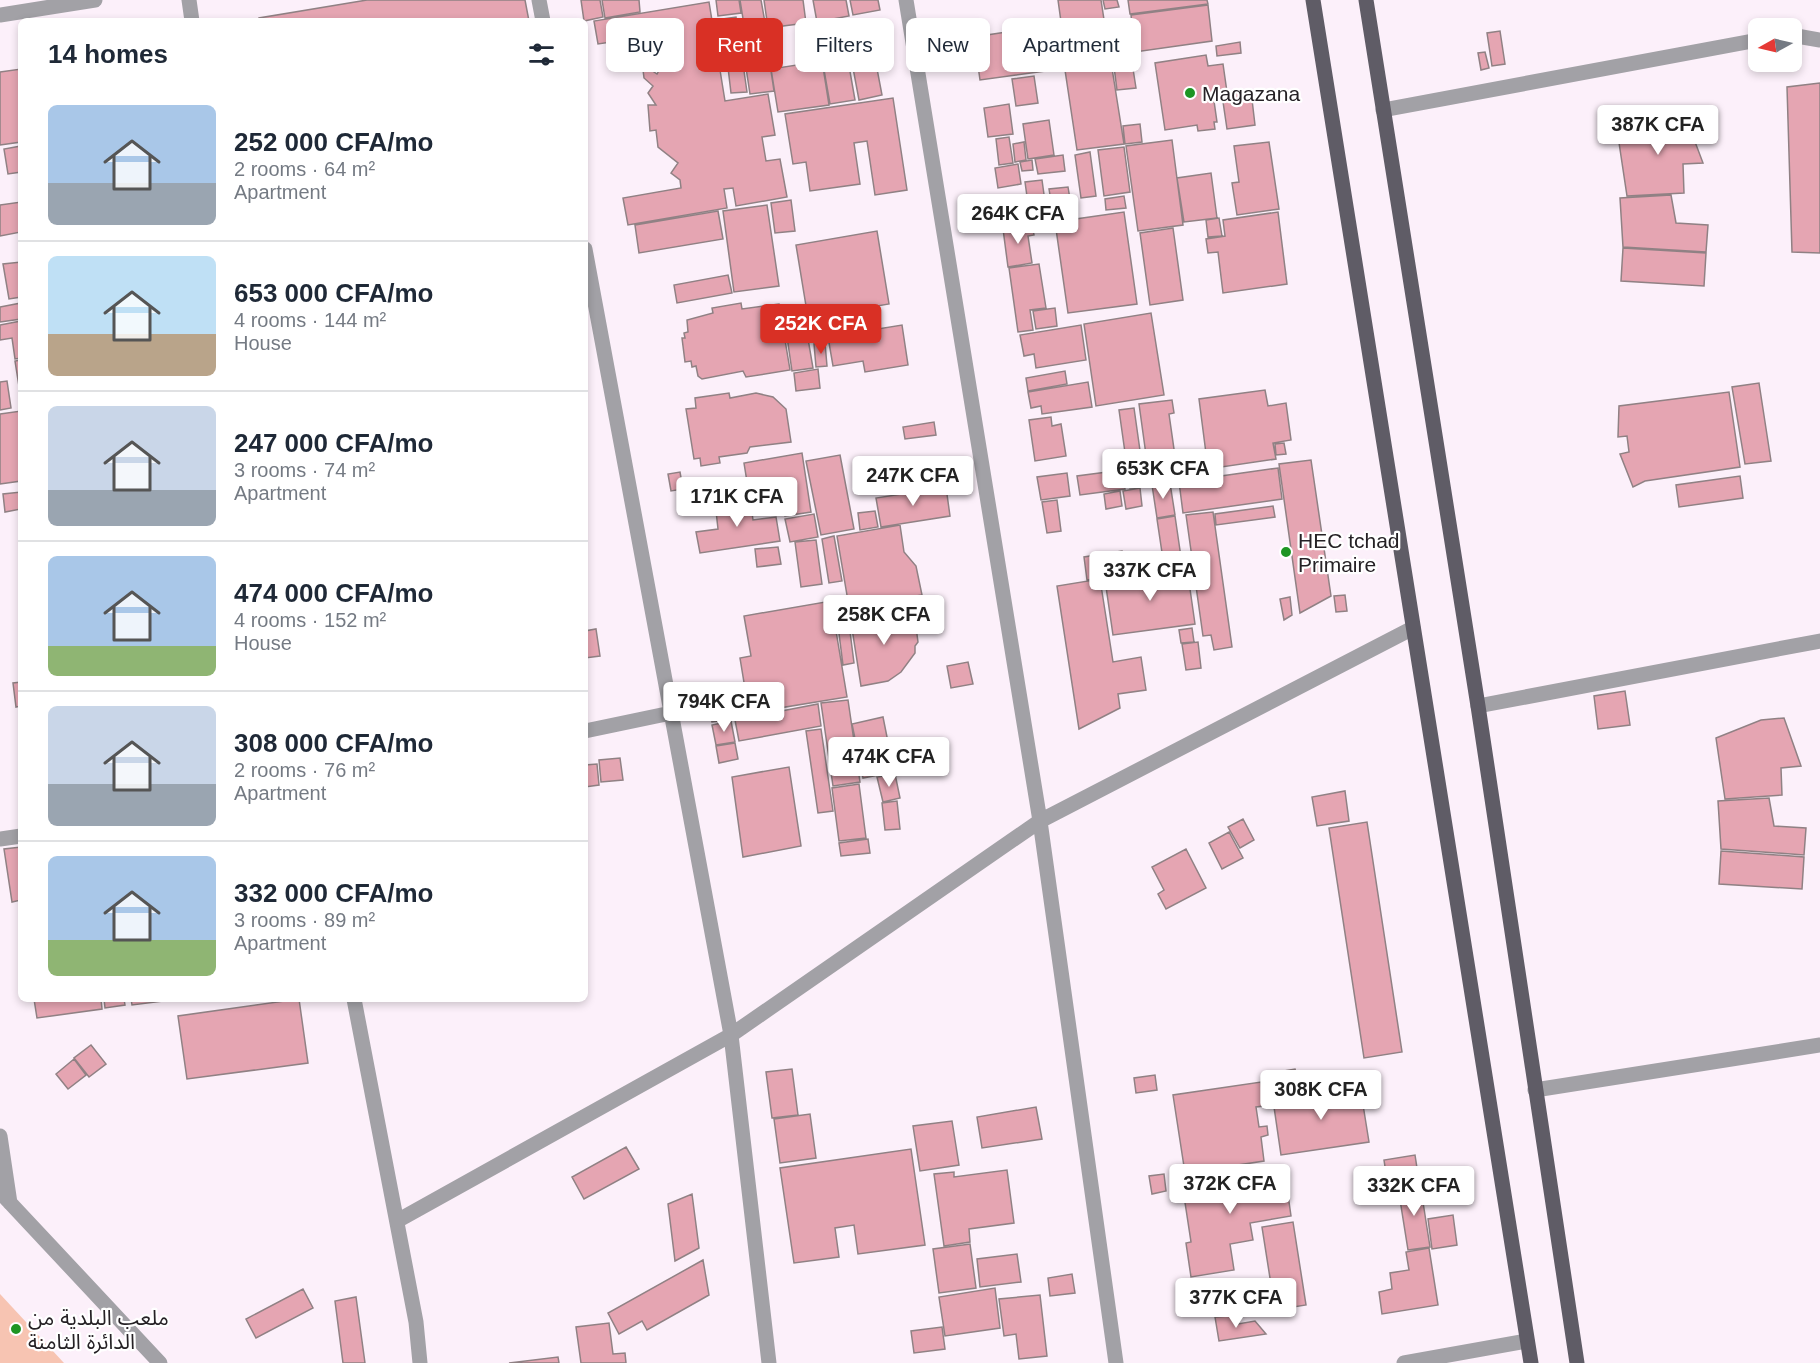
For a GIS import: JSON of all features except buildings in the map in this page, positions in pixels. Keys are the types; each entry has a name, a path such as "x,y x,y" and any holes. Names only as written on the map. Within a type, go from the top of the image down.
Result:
{"main road":[{"path":"1313,0 1413,628 1441,785 1531,1363"},
{"path":"1366,0 1478,706 1577,1363"}],"street":[{"path":"0,15 95,0"},
{"path":"189,0 192,18"},
{"path":"539,0 542,18"},
{"path":"906,0 1040,821 1116,1363"},
{"path":"1802,37 1820,40"},
{"path":"1383,110 1748,42"},
{"path":"588,265 731,1035 769,1363"},
{"path":"398,1221 731,1035 1040,821 1413,628"},
{"path":"1478,706 1820,641"},
{"path":"588,730 671,713"},
{"path":"0,839 18,836"},
{"path":"355,1002 398,1221 416,1322 420,1363"},
{"path":"1535,1090 1820,1045"},
{"path":"0,1136 5,1197 160,1363"},
{"path":"1404,1363 1527,1341"}],"shaded area":[{"name":"ملعب البلدية من الدائرة الثامنة","path":"0,1294 64,1363 0,1363"}],"place":[{"name":"Magazana","path":"1190,93"},
{"name":"HEC tchad Primaire","path":"1286,552"},
{"name":"ملعب البلدية من الدائرة الثامنة","path":"16,1329"}]}
